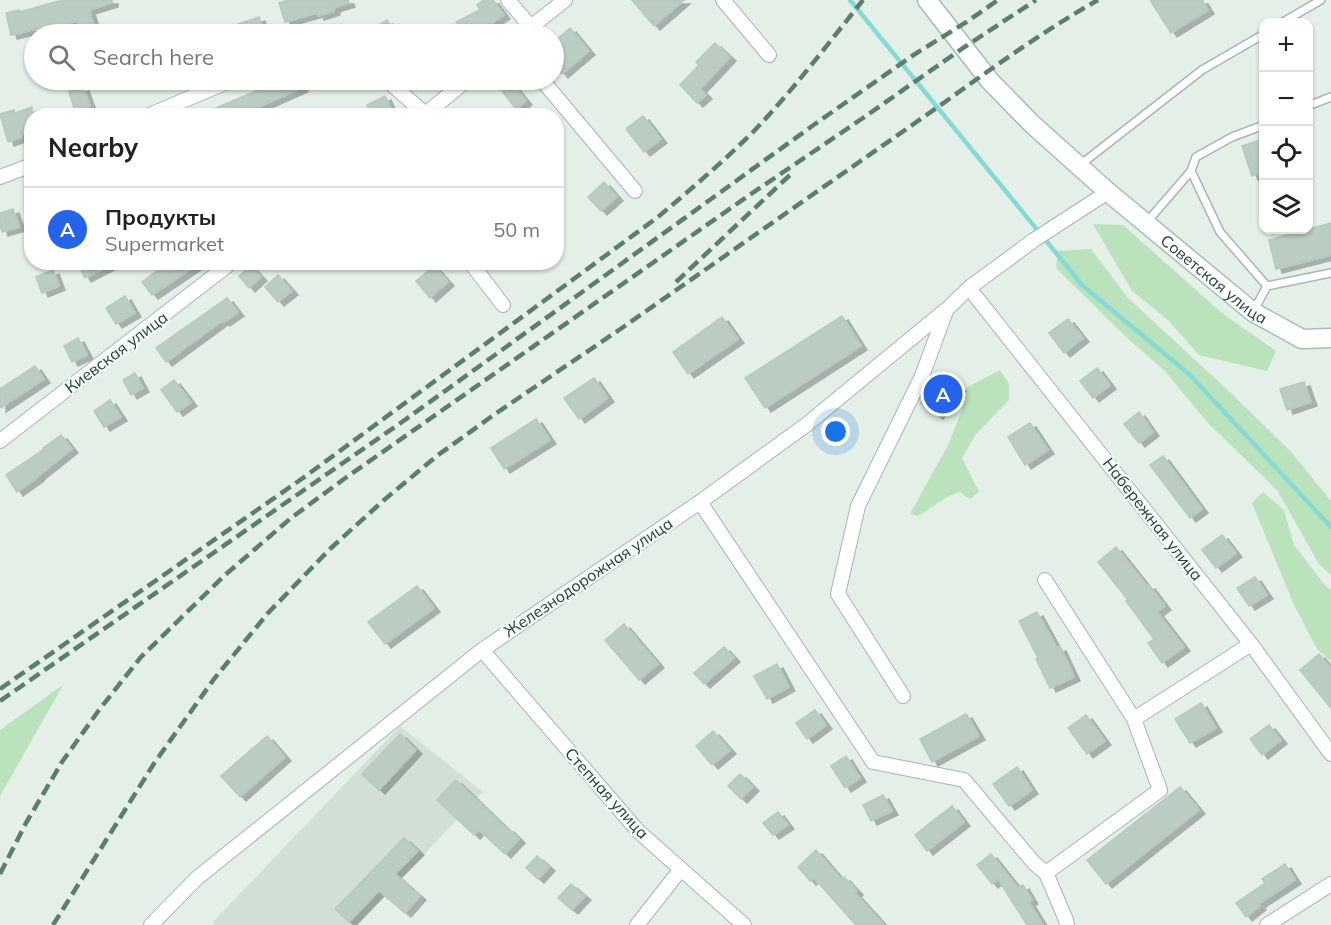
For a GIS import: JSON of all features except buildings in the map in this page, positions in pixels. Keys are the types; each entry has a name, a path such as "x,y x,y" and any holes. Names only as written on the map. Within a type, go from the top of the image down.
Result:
{"main road":[{"name":"Советская улица","path":"927,0 990,81 1032,124 1108,192 1253,312 1302,339 1331,338"}],"street":[{"path":"508,0 522,24"},
{"path":"535,24 565,0"},
{"path":"723,0 769,55"},
{"path":"178,108 213,90"},
{"path":"398,90 417,108"},
{"path":"432,108 454,90"},
{"path":"550,90 635,192"},
{"path":"0,177 24,168"},
{"name":"Железнодорожная улица","path":"151,925 197,878 482,650 700,502 806,425 947,309 969,288 1049,229 1108,192"},
{"name":"Киевская улица","path":"0,441 222,270"},
{"path":"476,270 502,305"},
{"name":"Набережная улица","path":"969,288 1251,644 1331,754"},
{"path":"903,696 838,594 858,506 922,376 947,309"},
{"path":"700,502 873,762 964,780 1034,863 1046,873 1067,925"},
{"path":"1045,580 1134,719 1160,790 1046,873"},
{"path":"1134,719 1251,644"},
{"name":"Степная улица","path":"482,650 638,831 744,925"},
{"path":"637,925 681,869"},
{"path":"1267,925 1331,884"}],"lane":[{"path":"1289,18 1321,0"},
{"path":"1078,166 1202,70 1259,36"},
{"path":"1313,104 1331,97"},
{"path":"1146,223 1191,171 1196,157 1232,137 1259,126"},
{"path":"1191,171 1220,232 1267,286"},
{"path":"1267,286 1331,273"},
{"path":"1253,312 1267,286"}],"shaded area":[{"path":"400,726 483,792 358,925 215,925 213,922"}],"green space":[{"path":"1093,224 1123,225 1222,313 1276,351 1267,371 1199,355 1168,320 1132,291"},
{"path":"1091,249 1128,298 1291,452 1331,501 1331,575 1319,564 1277,490 1207,422 1165,371 1126,337 1056,268 1058,251"},
{"path":"1000,370 1009,384 1009,400 976,434 962,458 979,492 970,499 959,492 918,516 910,514 948,445 962,410 966,388"},
{"path":"1263,492 1284,510 1294,545 1331,590 1331,661 1317,649 1294,605 1252,503"},
{"path":"63,685 0,796 0,730"}],"waterway":[{"path":"850,0 1083,286 1189,374 1331,527"}],"railway":[{"path":"0,689 303,478 658,217 754,131 863,0"},
{"path":"0,701 402,422 815,124 912,56 998,0"},
{"path":"0,874 26,823 62,762 141,657 225,575 291,518 751,194 1036,0"},
{"path":"53,925 155,762 214,679 268,613 331,548 384,500 438,455 495,414 619,330 1020,49 1098,0"},
{"path":"676,282 790,175"}],"place":[{"name":"Продукты","path":"943,394"}]}
